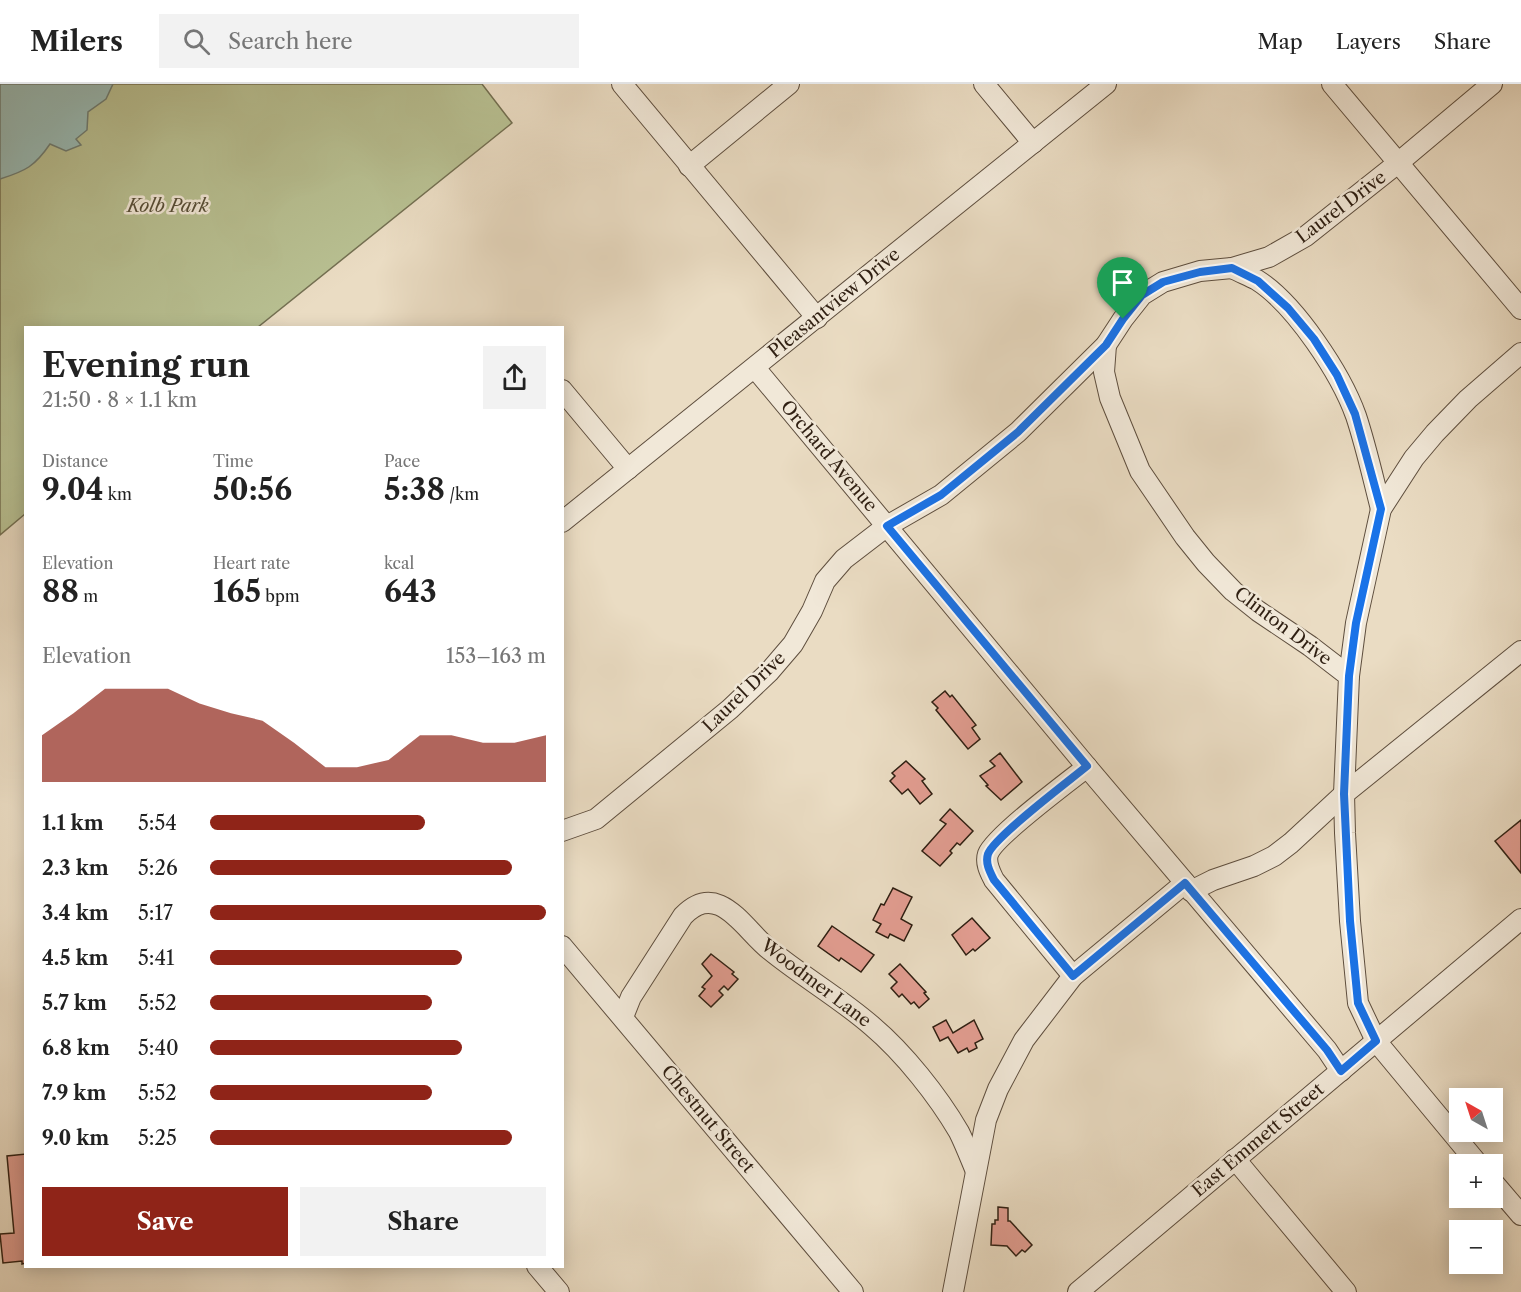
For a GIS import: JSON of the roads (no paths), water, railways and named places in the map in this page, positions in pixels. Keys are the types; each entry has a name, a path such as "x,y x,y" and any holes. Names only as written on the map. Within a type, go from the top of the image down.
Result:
{"street":[{"path":"622,84 817,318"},
{"path":"689,165 789,84"},
{"path":"984,84 1033,143"},
{"name":"Pleasantview Drive","path":"564,520 1106,84"},
{"path":"1332,84 1521,309"},
{"name":"Laurel Drive","path":"564,830 596,819 730,709 769,672 793,644 812,611 825,581 837,566 887,526 941,495 1010,439 1106,345 1142,295 1163,282 1200,272 1232,268 1269,256 1306,236 1492,84"},
{"path":"1232,268 1258,281 1288,308 1314,339 1337,375 1355,414 1381,509"},
{"name":"Clinton Drive","path":"1106,345 1104,372 1110,398 1140,471 1185,537 1233,591 1349,676 1344,794 1350,921 1358,1003 1376,1041"},
{"path":"1349,676 1356,623 1381,509 1414,458 1435,433 1468,399 1521,353"},
{"name":"Orchard Avenue","path":"755,368 1327,1050 1341,1071"},
{"path":"564,392 628,469"},
{"path":"953,1292 986,1120 998,1089 1024,1040 1073,976 1188,887 1254,866 1274,856 1322,816 1344,794 1521,651"},
{"path":"1073,976 994,880 987,862 988,853 1004,834 1087,766"},
{"name":"Woodmer Lane","path":"623,1017 631,997 683,915 691,907 700,904 712,903 724,906 768,949 873,1026 898,1052 959,1132 975,1169"},
{"name":"East Emmett Street","path":"1078,1292 1099,1285 1235,1159 1521,919"},
{"name":"Chestnut Street","path":"564,948 853,1292"},
{"path":"1376,1041 1470,1154"},
{"path":"1235,1159 1346,1292"},
{"path":"1503,1194 1521,1215"},
{"path":"539,1268 559,1292"}],"water":[{"path":"0,84 113,84 106,99 88,112 87,130 76,139 81,145 66,151 50,144 40,158 29,167 0,179"}],"park label":[{"name":"Kolb Park","path":"168,206"}]}
